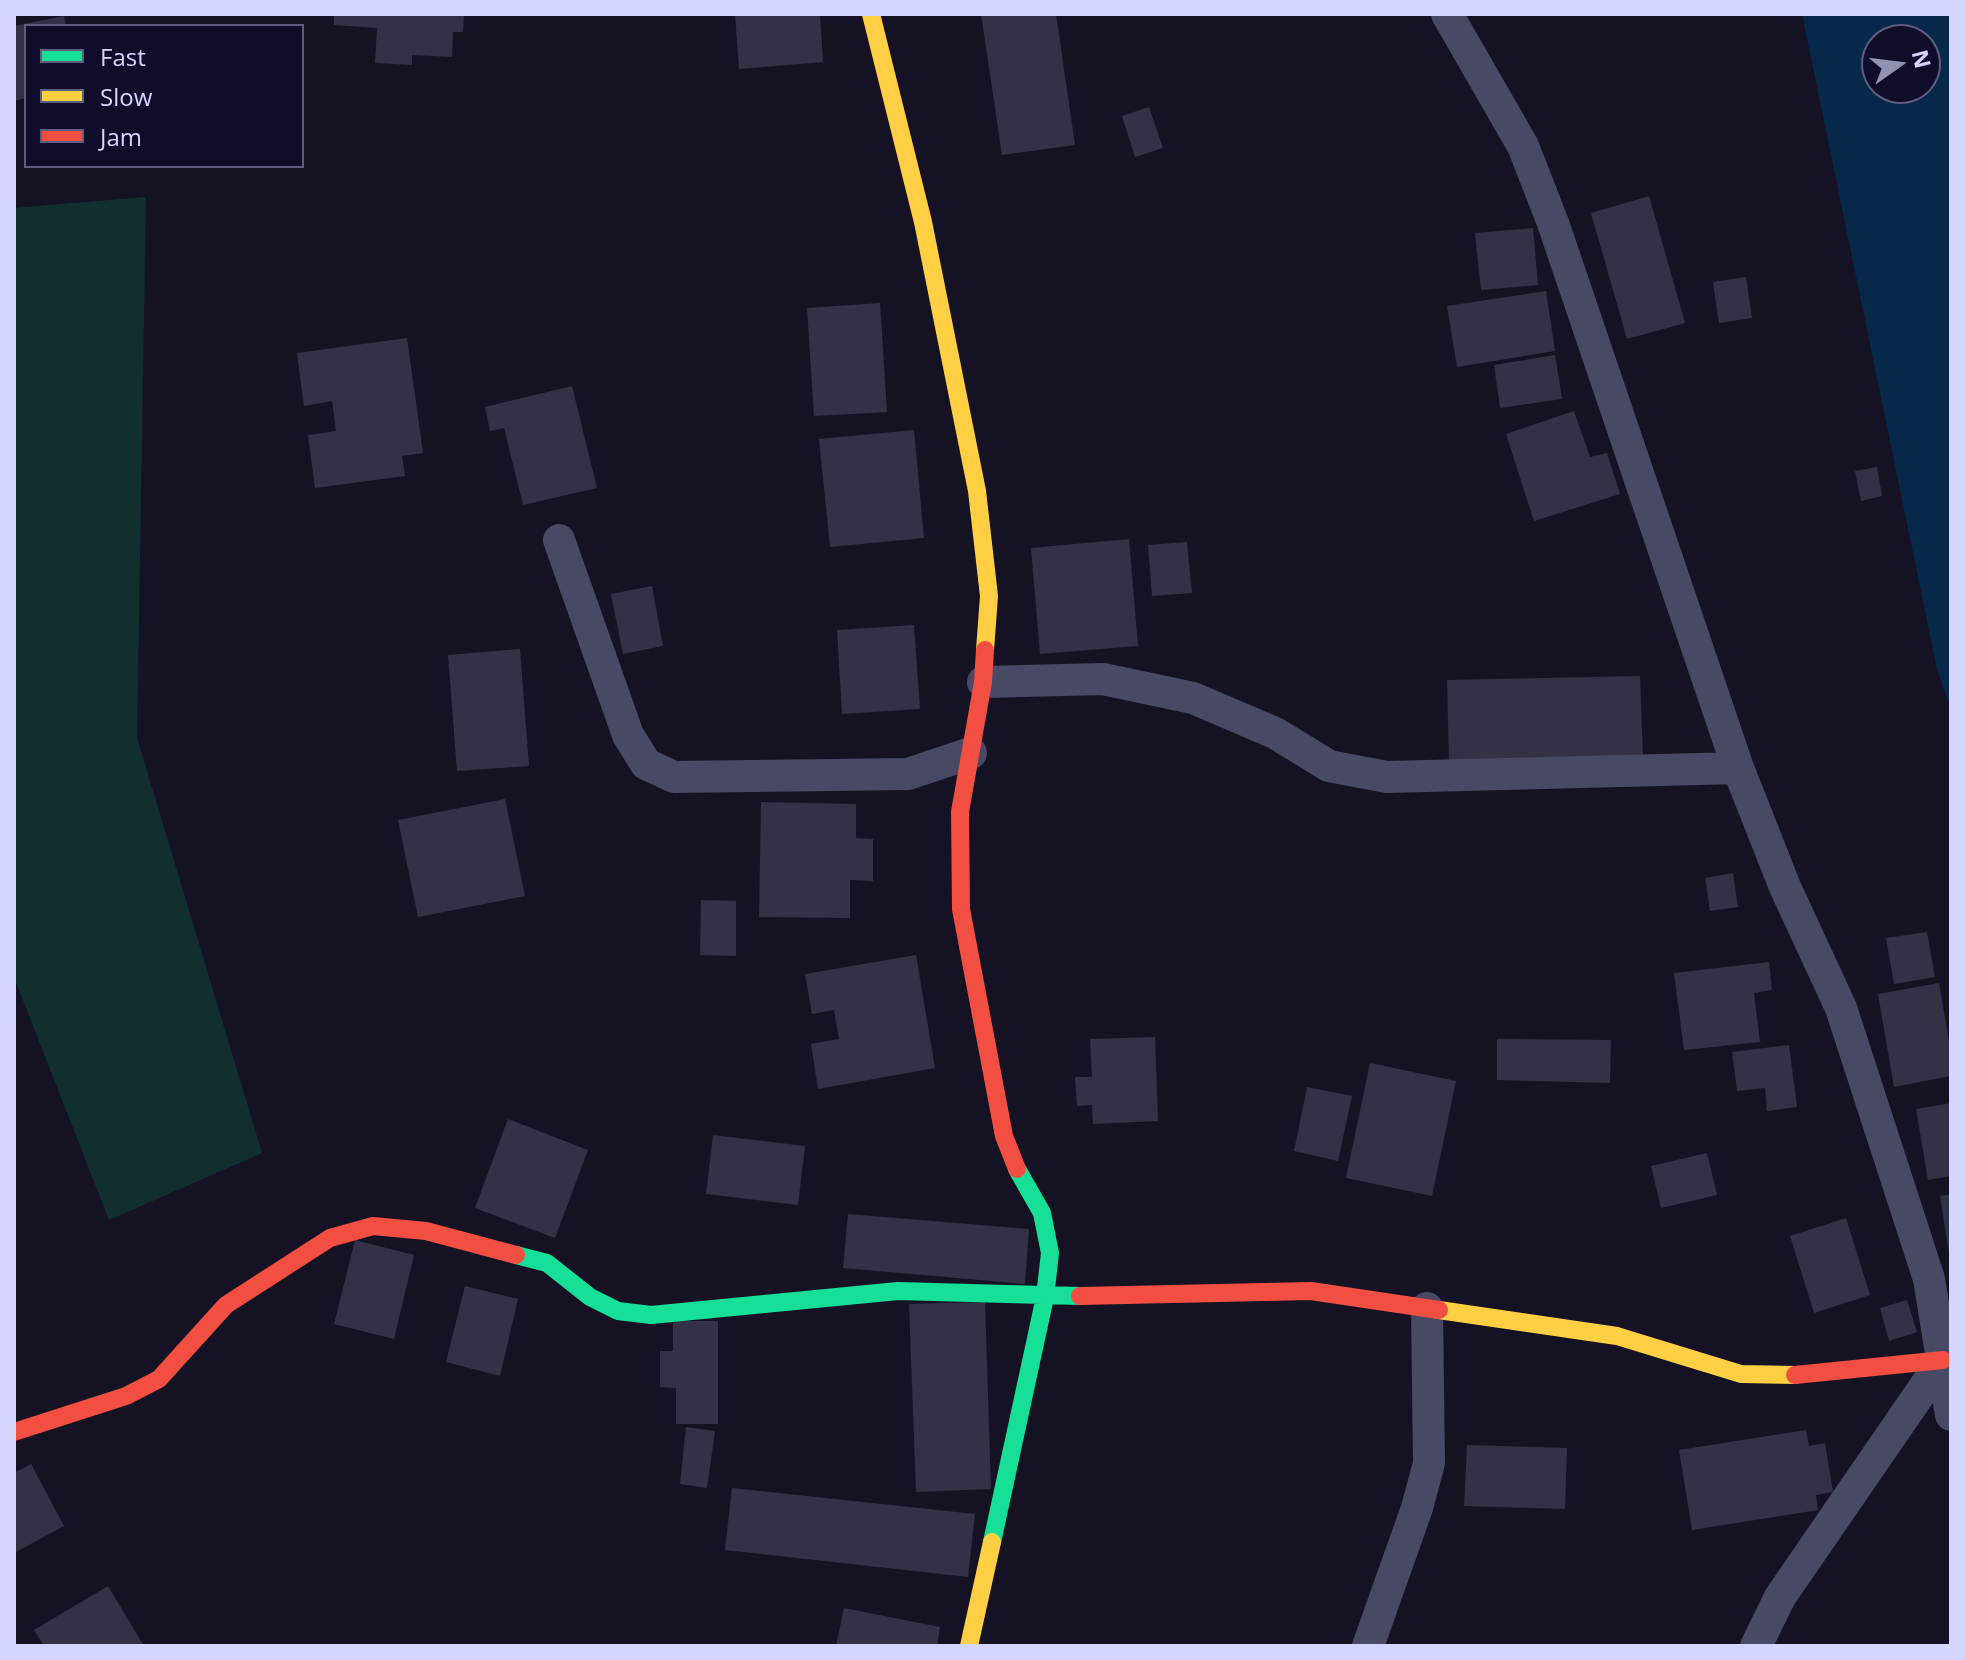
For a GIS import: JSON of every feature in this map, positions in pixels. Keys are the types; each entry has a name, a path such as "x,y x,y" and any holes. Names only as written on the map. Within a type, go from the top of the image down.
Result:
{"street":[{"path":"871,14 923,222 977,491 989,596 983,682 960,812 961,909 1004,1136 1022,1181 1042,1213 1050,1253 1045,1297 969,1646"},
{"path":"1447,14 1523,146 1553,223 1738,768 1785,887 1841,1008 1929,1279 1951,1415"},
{"path":"559,540 628,735 646,764 674,777 908,774 971,753"},
{"path":"983,682 1103,679 1193,698 1275,733 1329,766 1387,777 1738,768"},
{"path":"14,1432 126,1396 159,1379 226,1305 330,1238 373,1226 426,1231 547,1263 590,1297 618,1311 651,1315 898,1291 1045,1297 1311,1291 1617,1336 1741,1374 1812,1375 1943,1360"},
{"path":"1368,1646 1417,1508 1429,1463 1427,1308"},
{"path":"1756,1646 1780,1597 1943,1360"}],"green space":[{"path":"146,197 137,738 262,1153 109,1220 14,977 14,208"}],"water":[{"path":"1802,14 1951,14 1951,709 1937,669"}],"building":[{"path":"334,14 464,14 463,32 453,32 452,57 412,55 412,65 375,63 377,28 334,25"},
{"path":"735,14 820,14 823,62 739,69"},
{"path":"981,14 1056,14 1075,145 1002,155"},
{"path":"64,16 66,24 24,24"},
{"path":"24,24 24,98 14,101 14,26"},
{"path":"1149,107 1163,148 1135,157 1122,116"},
{"path":"1649,196 1685,323 1627,339 1591,213"},
{"path":"1533,228 1538,285 1481,290 1475,233"},
{"path":"1746,277 1752,318 1719,323 1713,282"},
{"path":"1546,291 1555,351 1457,367 1447,306"},
{"path":"880,303 887,412 814,416 807,308"},
{"path":"407,338 423,453 402,456 405,476 315,488 308,435 336,431 332,401 304,406 297,353"},
{"path":"1555,355 1562,399 1500,408 1494,365"},
{"path":"572,386 597,488 523,505 504,428 490,431 485,407"},
{"path":"1574,411 1590,457 1607,453 1620,494 1534,521 1506,434"},
{"path":"914,430 924,538 830,547 819,439"},
{"path":"1877,467 1882,496 1861,501 1855,471"},
{"path":"1129,539 1138,646 1040,654 1031,548"},
{"path":"1187,542 1192,593 1152,596 1148,545"},
{"path":"652,586 663,646 623,654 611,594"},
{"path":"914,625 920,709 842,714 837,630"},
{"path":"520,649 529,766 457,771 448,655"},
{"path":"1640,676 1643,757 1449,763 1447,680"},
{"path":"505,799 525,896 418,917 398,820"},
{"path":"761,802 856,804 856,838 873,839 873,881 850,880 850,918 759,917"},
{"path":"1733,873 1738,907 1710,911 1705,878"},
{"path":"701,900 736,901 736,956 700,955"},
{"path":"1927,932 1935,977 1894,984 1886,938"},
{"path":"916,955 935,1068 818,1089 811,1044 839,1039 834,1010 812,1014 805,974"},
{"path":"1769,962 1772,990 1754,993 1760,1042 1684,1050 1674,973"},
{"path":"1939,983 1951,1052 1951,1076 1894,1087 1878,994"},
{"path":"1155,1037 1158,1121 1093,1124 1092,1105 1077,1106 1075,1077 1092,1077 1090,1039"},
{"path":"1497,1039 1611,1040 1610,1083 1497,1080"},
{"path":"1789,1045 1797,1107 1767,1111 1765,1088 1737,1091 1732,1052"},
{"path":"1370,1063 1456,1081 1432,1196 1346,1178"},
{"path":"1307,1087 1352,1096 1338,1161 1294,1151"},
{"path":"1951,1103 1951,1176 1928,1180 1916,1109"},
{"path":"508,1119 588,1150 555,1238 475,1208"},
{"path":"713,1135 805,1146 798,1205 706,1194"},
{"path":"1707,1153 1717,1195 1661,1208 1651,1166"},
{"path":"1951,1194 1951,1252 1949,1253 1940,1196"},
{"path":"848,1214 1029,1229 1025,1284 843,1268"},
{"path":"1846,1218 1870,1295 1814,1313 1790,1236"},
{"path":"355,1240 414,1255 394,1339 334,1324"},
{"path":"465,1286 518,1299 500,1376 446,1362"},
{"path":"1907,1300 1917,1332 1889,1341 1880,1308"},
{"path":"985,1302 991,1489 916,1492 909,1304"},
{"path":"673,1321 718,1321 718,1424 676,1424 676,1388 660,1387 660,1351 673,1351"},
{"path":"686,1427 715,1431 707,1488 680,1484"},
{"path":"1806,1430 1809,1446 1825,1443 1833,1492 1816,1495 1818,1510 1692,1530 1679,1450"},
{"path":"1467,1445 1567,1448 1565,1509 1464,1506"},
{"path":"31,1464 64,1526 14,1553 14,1473"},
{"path":"732,1488 975,1514 968,1577 725,1550"},
{"path":"108,1586 144,1646 44,1646 34,1630"},
{"path":"844,1608 940,1627 937,1646 836,1646"}],"traffic: fast":[{"path":"992,1542 1045,1297 1050,1253 1042,1213 1017,1169"},
{"path":"516,1255 547,1263 590,1297 618,1311 651,1315 898,1291 1080,1296"}],"traffic: slow":[{"path":"871,14 923,222 977,491 989,596 985,650"},
{"path":"1439,1310 1617,1336 1741,1374 1795,1375"},
{"path":"969,1646 992,1542"}],"traffic: jam":[{"path":"985,650 983,682 960,812 961,909 1004,1136 1017,1169"},
{"path":"14,1432 126,1396 159,1379 226,1305 330,1238 373,1226 426,1231 516,1255"},
{"path":"1080,1296 1311,1291 1439,1310"},
{"path":"1795,1375 1943,1360"}]}
